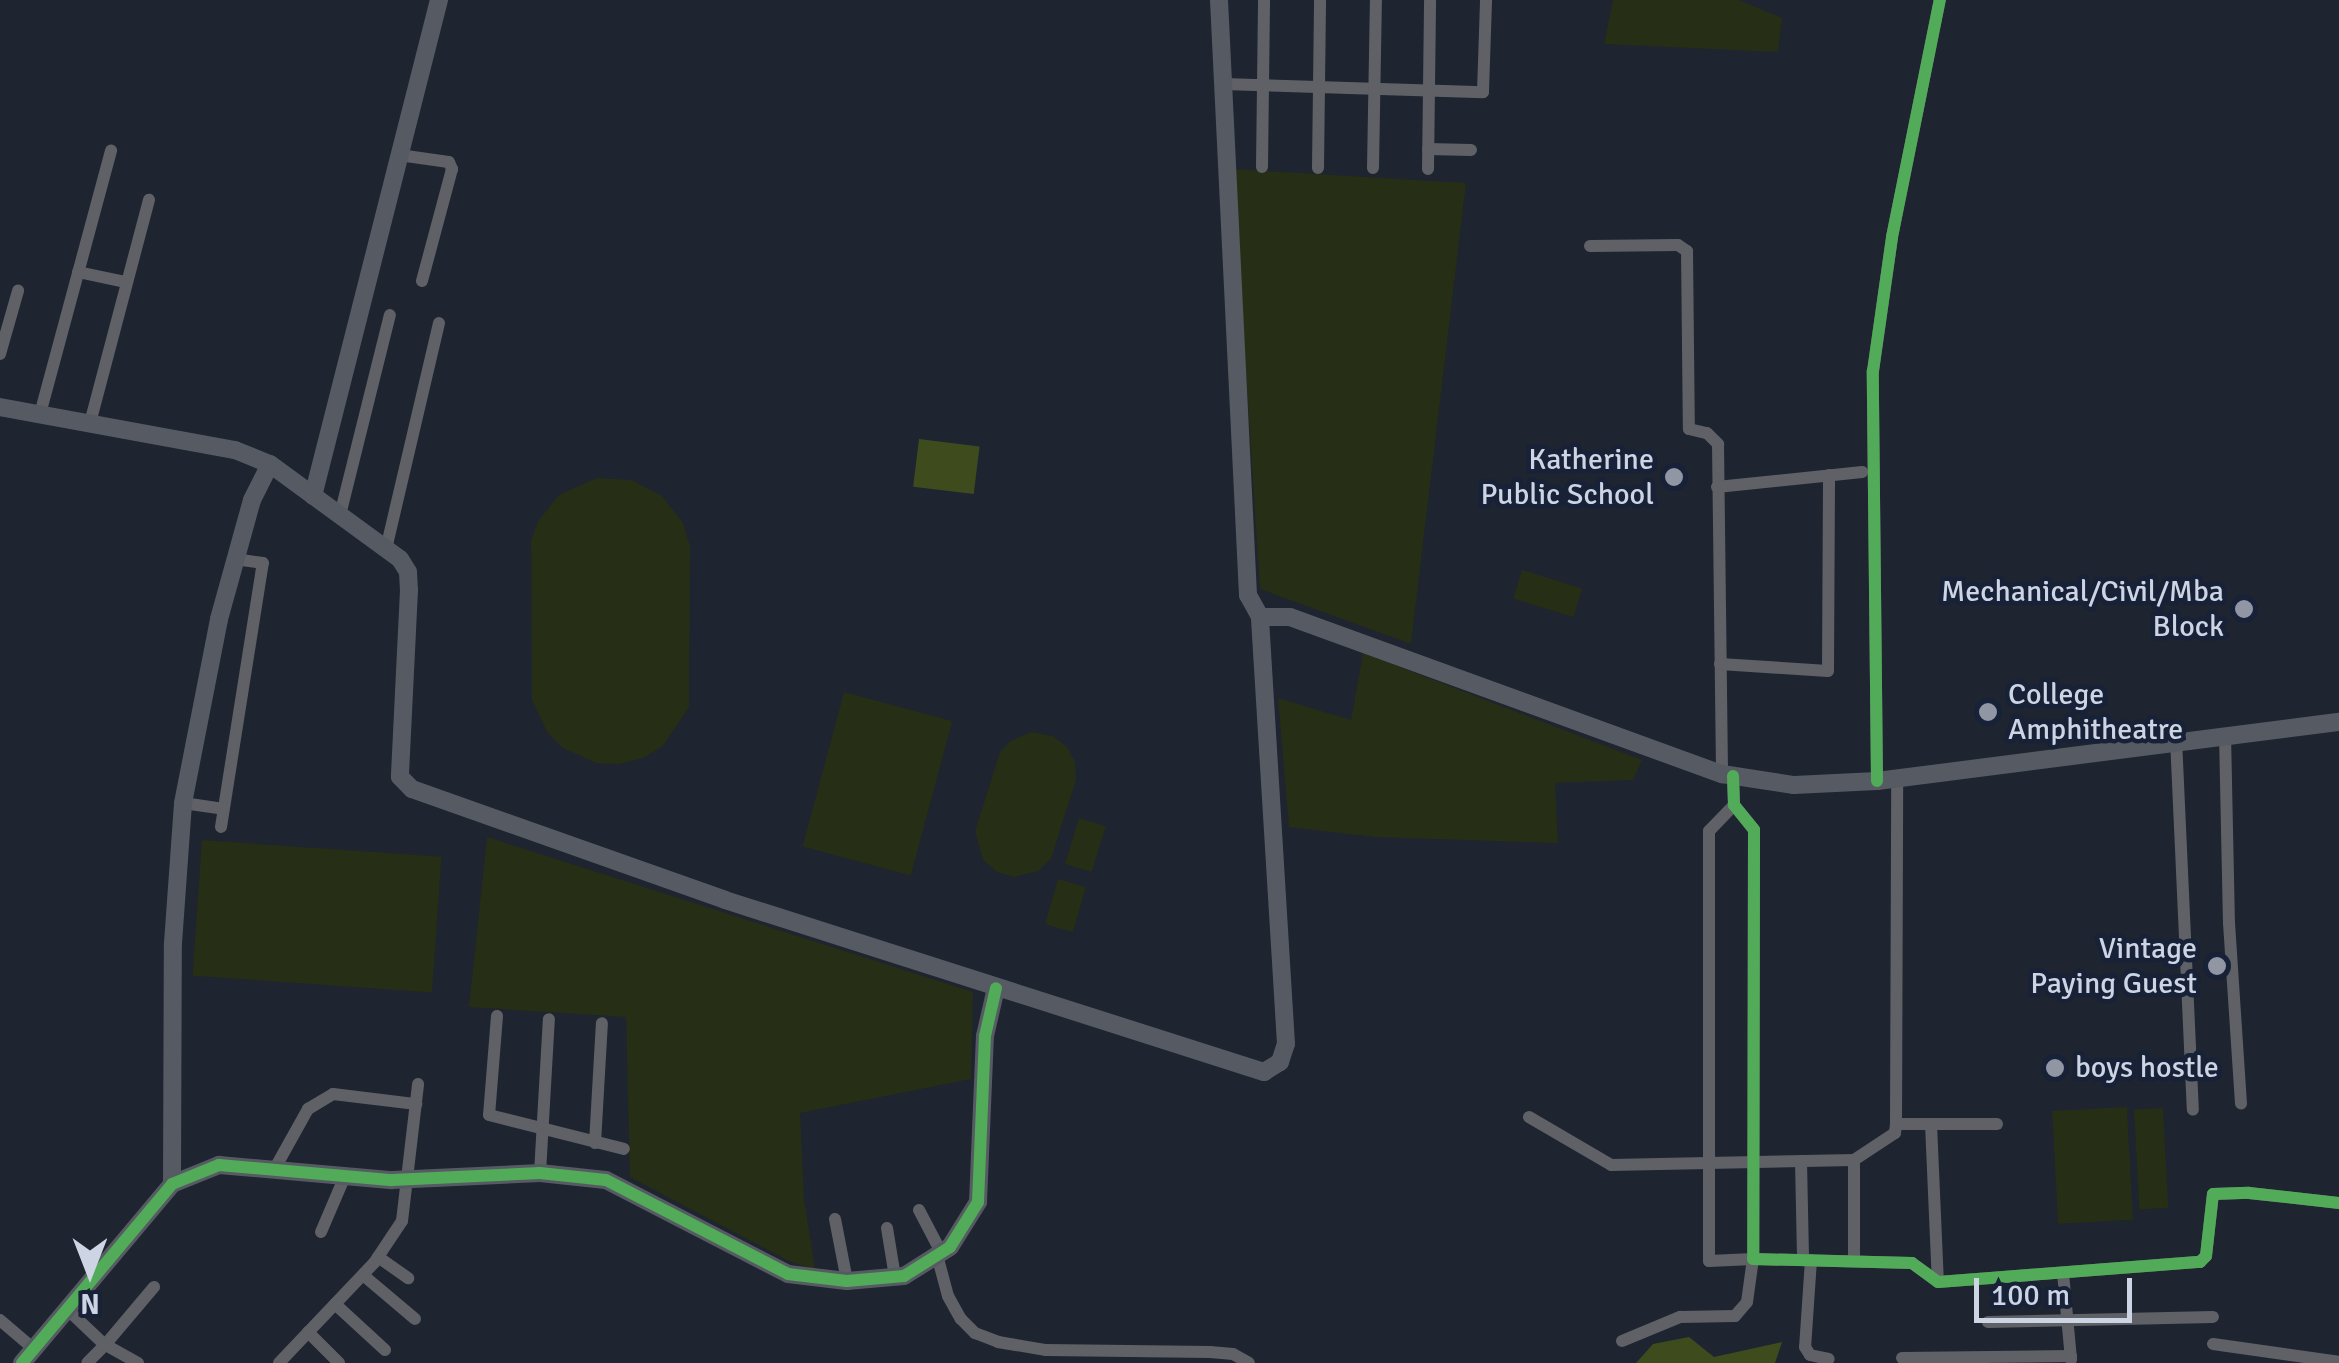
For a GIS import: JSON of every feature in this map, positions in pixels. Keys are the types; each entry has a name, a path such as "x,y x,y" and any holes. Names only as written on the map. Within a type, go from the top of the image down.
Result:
{"street":[{"path":"313,496 439,0"},
{"path":"0,407 194,440 270,464 386,550 408,572 400,777 412,789 707,894 1264,1072 1280,1062 1286,1044 1260,617 1248,595 1219,0"},
{"path":"1262,167 1264,0"},
{"path":"1318,168 1320,0"},
{"path":"1373,168 1376,0"},
{"path":"1428,169 1430,0"},
{"path":"1223,84 1483,92 1486,0"},
{"path":"1877,781 1874,371 1892,237 1940,0"},
{"path":"1428,149 1471,150"},
{"path":"40,414 110,150"},
{"path":"400,155 449,162 452,169 422,281"},
{"path":"90,422 149,200"},
{"path":"1590,246 1686,249 1688,429 1710,435 1718,444 1720,664 1728,775 1734,804 1754,830 1753,1260 1747,1302 1736,1316 1680,1317 1622,1341"},
{"path":"78,272 126,282"},
{"path":"0,354 18,291"},
{"path":"340,515 390,314"},
{"path":"386,550 438,323"},
{"path":"172,1184 173,943 183,803 219,619 252,500 270,464"},
{"path":"1717,487 1862,472"},
{"path":"1720,664 1828,671 1828,475"},
{"path":"221,827 262,563 236,559"},
{"path":"1260,617 1290,617 1728,775 1794,786 1877,781 2339,722"},
{"path":"2226,734 2229,923 2241,1104"},
{"path":"2176,740 2192,1110"},
{"path":"1529,1117 1611,1165 1854,1160 1895,1133 1897,778"},
{"path":"183,803 224,809"},
{"path":"1734,804 1709,831 1709,1262 1912,1263 1938,1282 2200,1262 2206,1256 2213,1194 2248,1192 2339,1203"},
{"path":"0,1320 28,1356 172,1184 219,1165 409,1179 540,1173 606,1180 788,1274 847,1281 904,1276 939,1254 978,1202 985,1036 996,988"},
{"path":"496,1016 489,1115 624,1150"},
{"path":"540,1173 549,1020"},
{"path":"595,1143 602,1023"},
{"path":"279,1363 378,1257 402,1221 418,1084"},
{"path":"274,1170 308,1109 333,1094 416,1104"},
{"path":"1896,1124 1997,1124"},
{"path":"1931,1124 1938,1282"},
{"path":"170,1159 200,1173"},
{"path":"1854,1160 1854,1261"},
{"path":"1801,1162 1807,1260 1804,1347 1810,1355 1829,1359"},
{"path":"320,1232 345,1176"},
{"path":"919,1210 939,1254 948,1296 961,1319 975,1333 998,1342 1046,1350 1210,1352 1233,1354 1249,1363"},
{"path":"836,1219 847,1281"},
{"path":"887,1228 895,1277"},
{"path":"378,1257 408,1278"},
{"path":"1902,1358 2071,1359 2063,1273"},
{"path":"362,1275 415,1319"},
{"path":"87,1363 154,1287"},
{"path":"335,1304 386,1350"},
{"path":"68,1310 104,1345 138,1363"},
{"path":"1988,1322 2213,1318"},
{"path":"308,1332 339,1363"},
{"path":"2213,1344 2339,1362"}],"shaded area":[{"path":"1613,0 1739,0 1782,18 1778,52 1604,44"},
{"path":"1233,169 1466,183 1411,644 1260,589"},
{"path":"919,439 980,446 974,494 913,487"},
{"path":"597,478 632,480 662,496 683,523 690,546 689,707 663,746 643,758 619,764 596,763 563,748 547,732 532,700 531,539 539,520 559,495"},
{"path":"1522,570 1582,588 1573,617 1513,599"},
{"path":"1363,653 1642,760 1633,780 1555,783 1558,843 1375,837 1289,827 1278,698 1351,720"},
{"path":"844,692 952,721 911,876 803,847"},
{"path":"1031,732 1053,736 1067,747 1075,762 1076,780 1051,859 1038,871 1014,877 997,872 983,860 975,831 1000,752 1011,741"},
{"path":"1079,818 1106,826 1092,872 1065,864"},
{"path":"487,837 973,992 971,1079 800,1113 804,1198 815,1270 789,1261 630,1177 626,1017 469,1007"},
{"path":"202,840 441,857 432,992 193,976"},
{"path":"1058,879 1086,887 1073,932 1045,924"},
{"path":"2127,1107 2133,1220 2058,1224 2052,1111"},
{"path":"2163,1108 2168,1208 2139,1209 2134,1110"},
{"path":"1689,1337 1714,1357 1782,1342 1775,1363 1636,1363 1653,1344"}],"cycle path":[{"path":"1877,781 1873,371 1892,237 1940,0"},
{"path":"1733,776 1734,805 1754,830 1753,1259 1912,1263 1938,1282 2200,1262 2206,1256 2213,1194 2249,1193 2339,1203"},
{"path":"22,1363 172,1184 219,1165 392,1180 540,1173 606,1180 788,1274 847,1281 904,1276 950,1247 978,1202 985,1036 996,988"}],"place":[{"name":"Katherine Public School","path":"1674,477"},
{"name":"Mechanical/Civil/Mba Block","path":"2244,609"},
{"name":"College Amphitheatre","path":"1988,712"},
{"name":"Vintage Paying Guest","path":"2217,966"},
{"name":"boys hostle","path":"2055,1068"}]}
